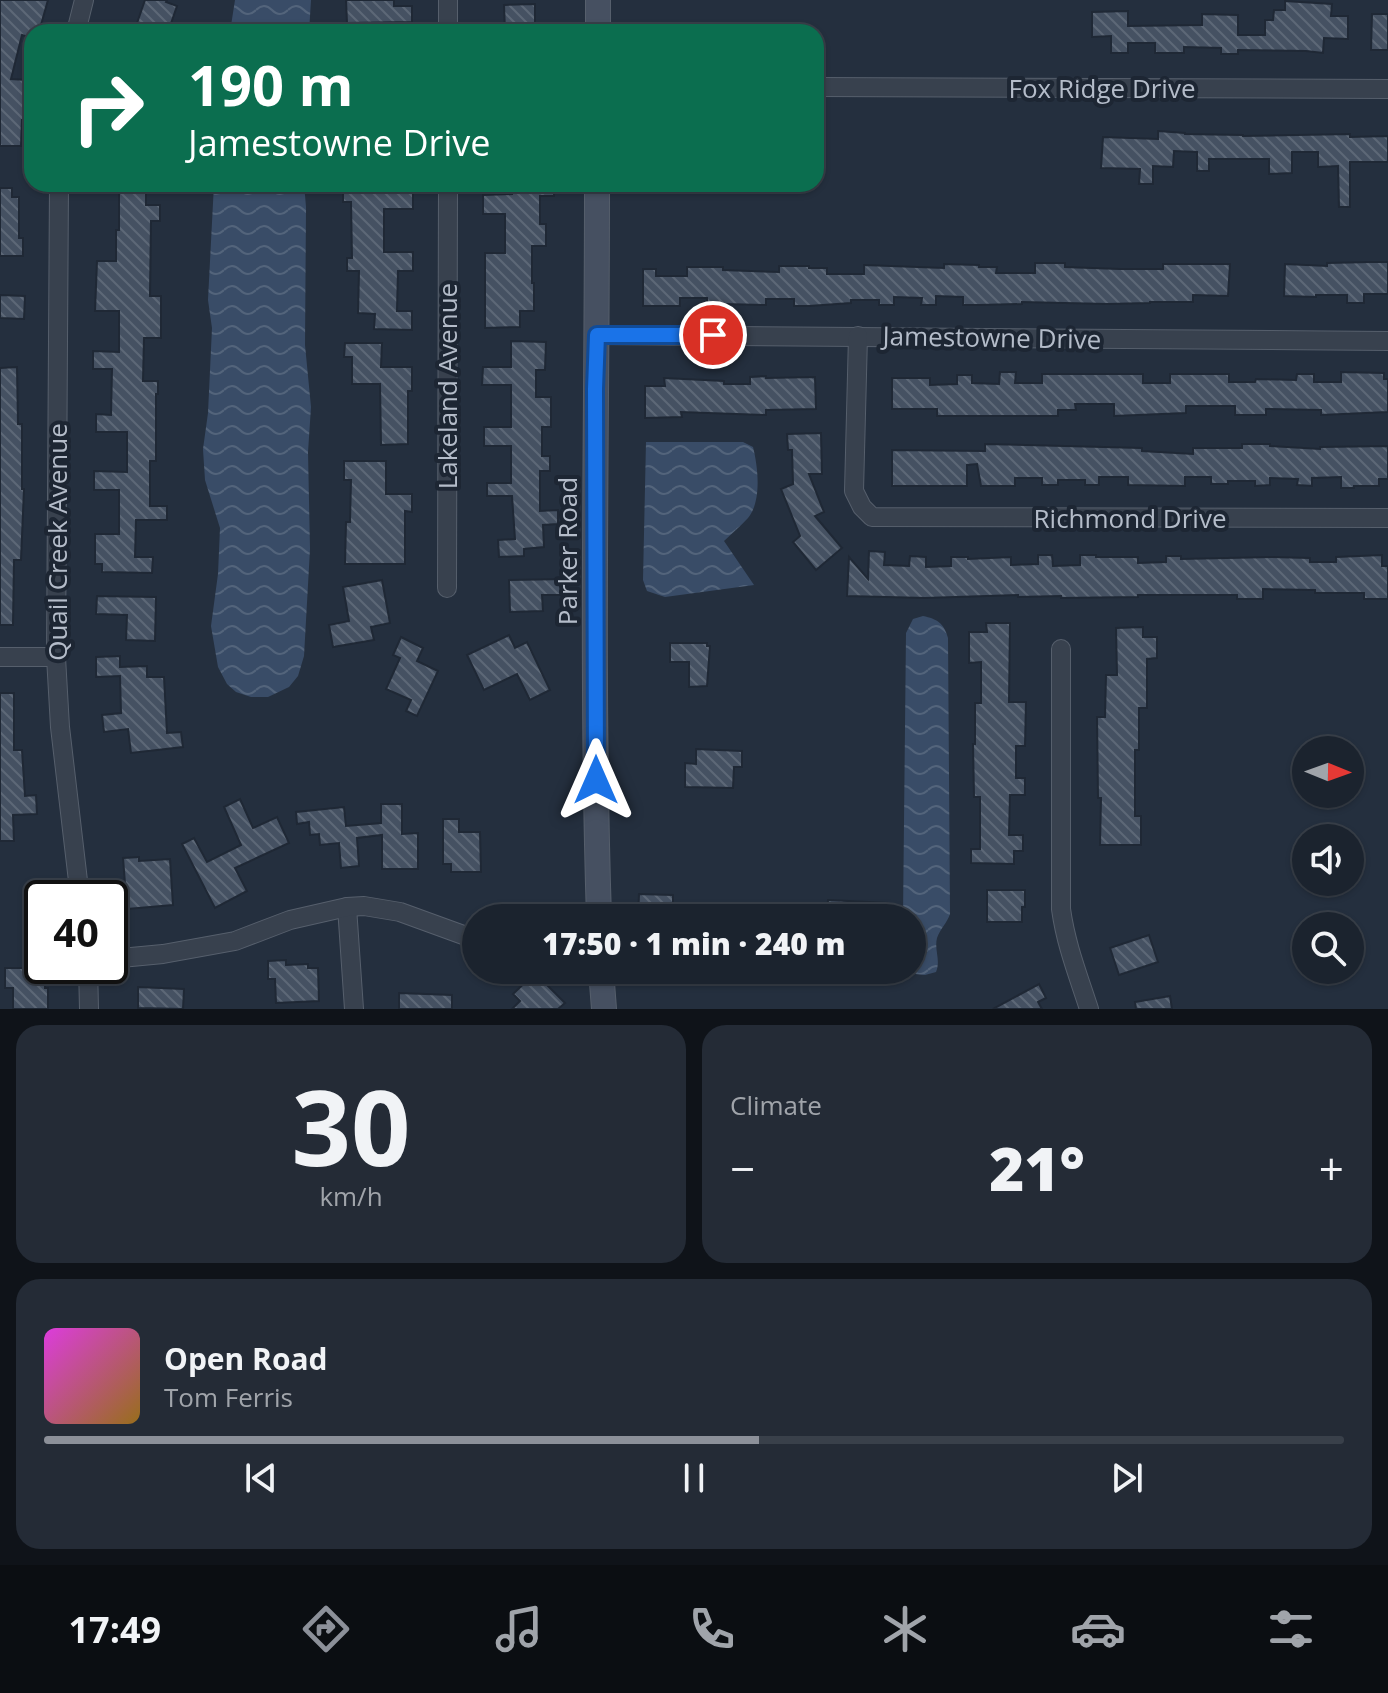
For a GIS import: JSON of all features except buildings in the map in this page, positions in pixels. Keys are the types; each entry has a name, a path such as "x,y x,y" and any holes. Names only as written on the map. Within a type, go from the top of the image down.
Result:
{"street":[{"path":"78,24 84,0"},
{"path":"448,0 448,24"},
{"path":"598,0 598,24"},
{"name":"Fox Ridge Drive","path":"824,87 1388,89"},
{"name":"Quail Creek Avenue","path":"59,192 56,657 60,727 78,880"},
{"name":"Lakeland Avenue","path":"447,588 448,192"},
{"name":"Parker Road","path":"597,192 595,389 599,904"},
{"name":"Jamestowne Drive","path":"597,335 1388,341"},
{"name":"Richmond Drive","path":"858,336 854,491 862,507 872,517 1388,518"},
{"path":"1061,649 1061,909 1070,952 1089,1009"},
{"path":"0,657 56,657"},
{"path":"128,957 235,941 290,920 347,907 364,906 400,912 462,935"},
{"path":"347,907 354,1009"},
{"path":"88,984 89,1009"},
{"path":"602,984 604,1009"}],"water":[{"path":"235,0 311,0 310,24 231,24"},
{"path":"214,192 305,192 305,345 311,407 308,452 310,549 304,656 298,676 289,687 268,697 251,697 236,692 227,684 218,667 211,626 220,528 205,480 203,449 212,328 208,300"},
{"path":"646,442 743,442 753,447 757,474 755,503 748,518 724,541 754,585 665,597 647,591 643,580"},
{"path":"923,616 939,622 948,638 950,914 937,938 936,972 926,975 926,904 903,904 906,633 913,619"}],"route":[{"path":"596,780 597,335 713,335"}]}
